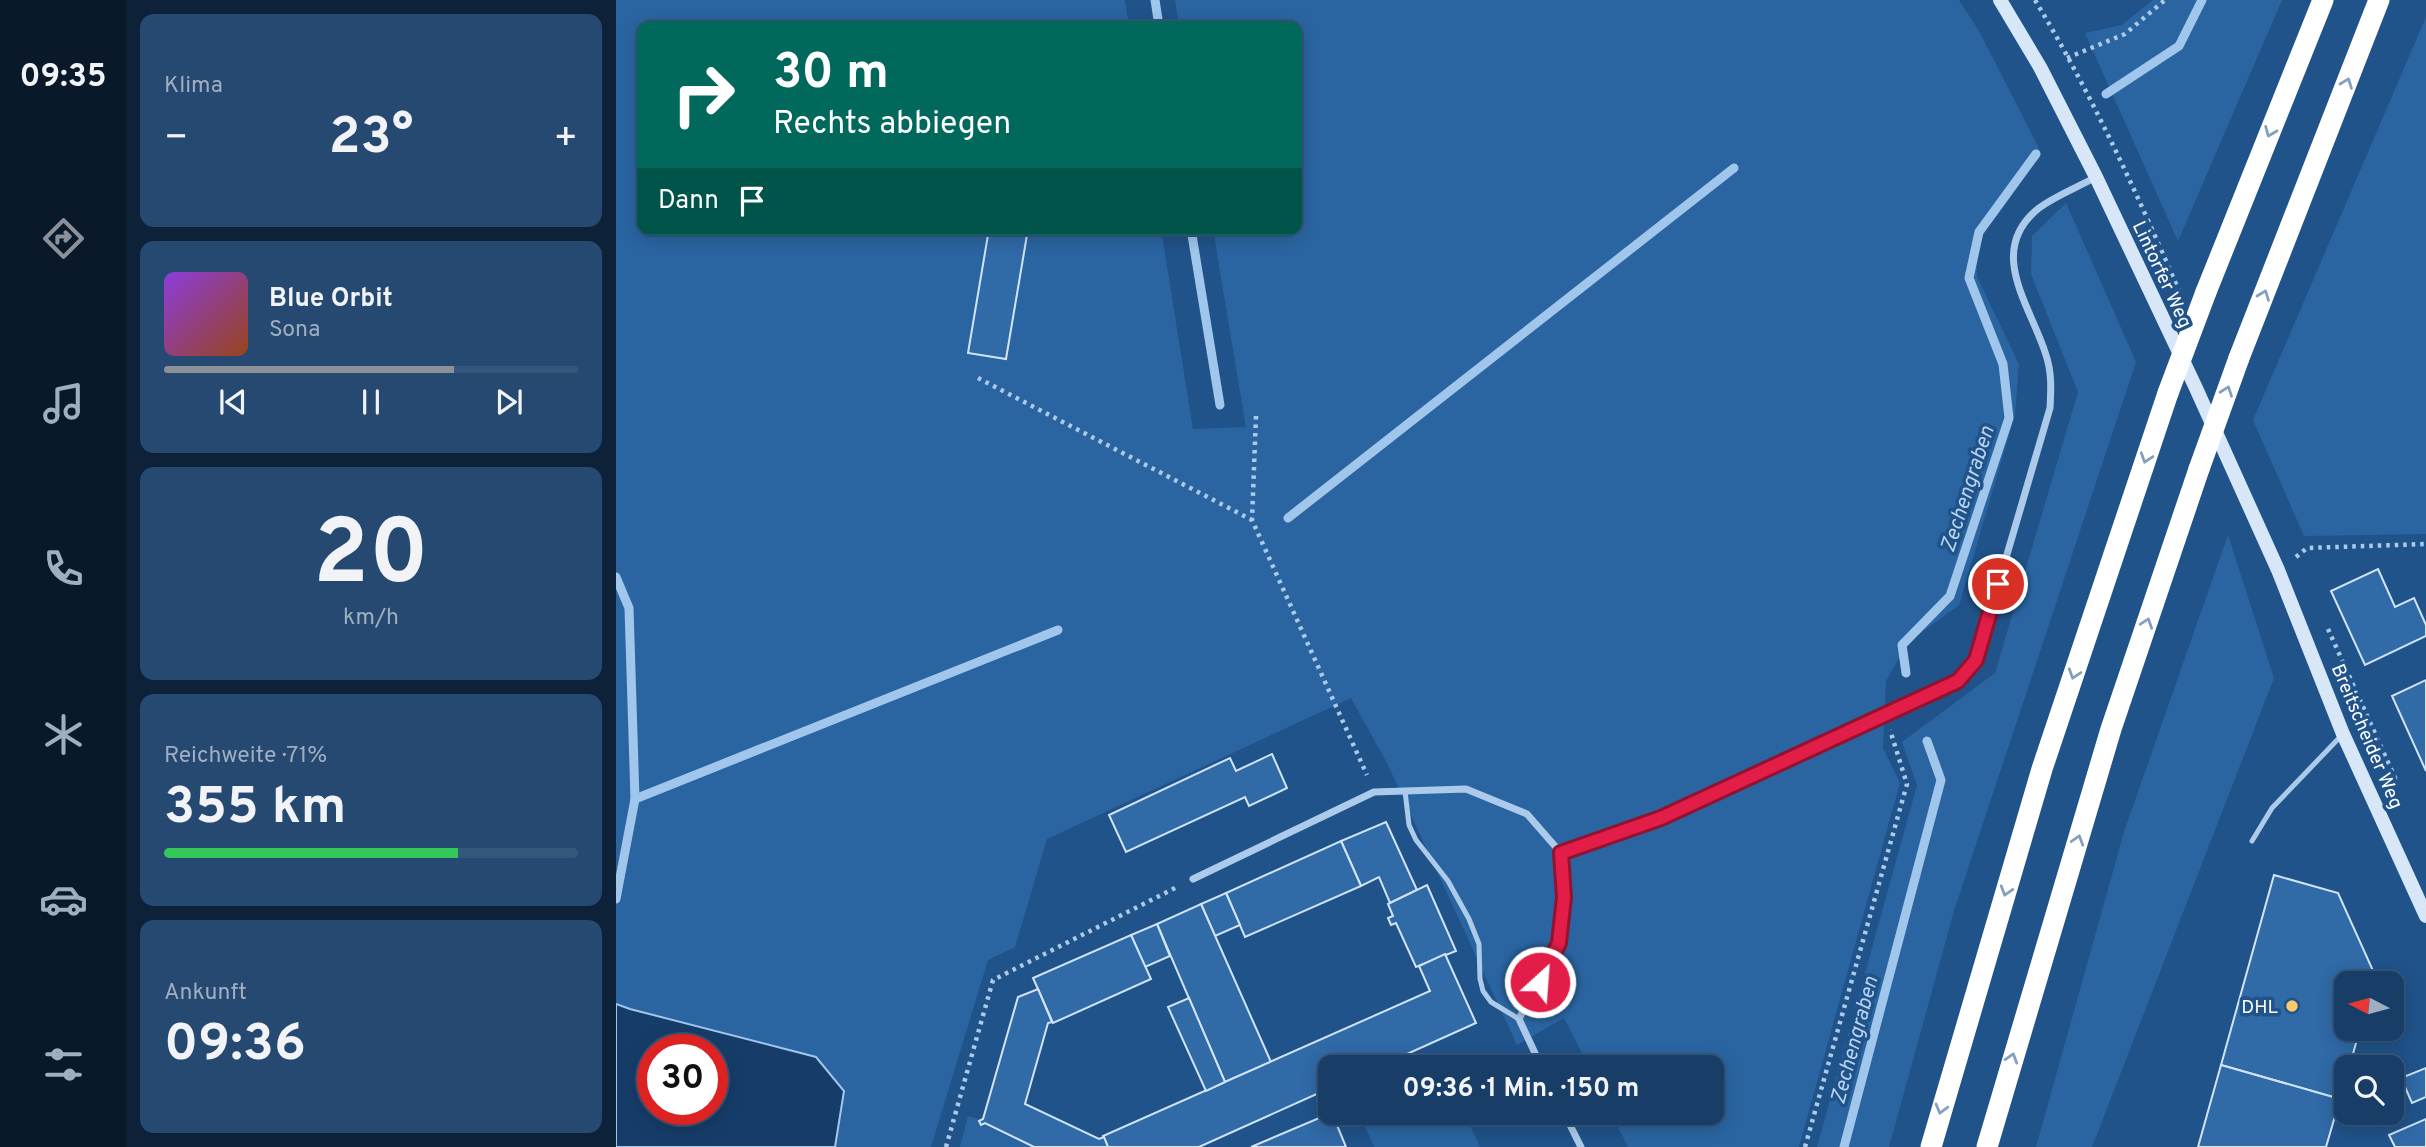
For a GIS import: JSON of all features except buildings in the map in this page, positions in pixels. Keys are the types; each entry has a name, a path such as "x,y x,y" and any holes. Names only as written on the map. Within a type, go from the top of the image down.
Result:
{"highway":[{"path":"1931,1147 2042,769 2168,393 2323,0"},
{"path":"1987,1147 2111,729 2199,470 2239,358 2379,0"}],"main road":[{"name":"Lintorfer Weg","path":"2000,0 2040,67 2096,177 2278,570"},
{"name":"Breitscheider Weg","path":"2278,570 2343,734 2426,916"}],"street":[{"path":"1561,853 1661,818 1885,716 1958,681 1976,660 2050,408 2051,376 2045,354 2016,284 2012,248 2022,225 2040,208 2096,177"},
{"path":"1193,879 1374,792 1466,789 1527,814 1561,853 1564,897 1559,943 1518,1018 1536,1055"},
{"path":"1570,1125 1581,1147"}],"lane":[{"path":"2252,841 2272,808 2343,734"},
{"path":"1405,791 1409,825 1416,840 1448,881 1479,944 1483,991 1491,1002 1518,1018"}],"path":[{"path":"2040,67 2124,34 2165,0"},
{"path":"978,377 1252,520"},
{"path":"1256,415 1252,520 1374,792"},
{"path":"2278,570 2307,548 2426,544"},
{"path":"1805,1147 1907,783 1885,716"},
{"path":"946,1147 993,980 1193,879"}],"shaded area":[{"path":"616,0 1125,0 1128,21 637,21 637,235 1162,235 1193,429 1246,427 1214,235 1302,235 1302,21 1178,21 1175,0 1959,0 1979,31 2041,152 1976,231 1977,277 2019,364 2015,415 1959,605 1907,643 1886,681 1883,748 1900,783 1799,1147 1628,1147 1617,1125 1724,1125 1724,1055 1583,1055 1564,1018 1517,1045 1387,763 1351,698 1047,839 1015,947 988,960 931,1147 616,1147"},
{"path":"2153,0 2282,0 2178,241 2085,33 2122,25"},
{"path":"2426,17 2426,534 2304,536 2253,420"},
{"path":"2066,203 2136,362 1954,911 1889,1147 1817,1147 1917,785 1902,742 1995,673 2078,392 2031,274 2032,236"},
{"path":"2228,535 2274,678 2092,1147 2036,1147 2124,832"},
{"path":"616,1004 727,1034 637,1034 637,1125 728,1125 728,1034 816,1057 844,1091 835,1147 616,1147"},
{"path":"968,1116 983,1120 1037,1147 960,1147"},
{"path":"1364,1125 1470,1125 1480,1147 1374,1147"}],"waterway":[{"path":"1155,0 1158,21"},
{"name":"Zechengraben","path":"2106,94 2179,46 2202,0"},
{"name":"Zechengraben","path":"1906,673 1902,645 1950,596 2009,418 2003,364 1969,278 1979,232 2036,154"},
{"path":"1288,518 1734,168"},
{"path":"1192,235 1220,405"},
{"path":"616,577 629,608 635,799 616,899"},
{"path":"635,799 1058,630"},
{"name":"Zechengraben","path":"1844,1147 1941,780 1927,741"}],"place":[{"name":"DHL","path":"2292,1006"}],"route":[{"path":"1540,982 1559,943 1564,897 1561,853 1661,818 1958,681 1976,660 1998,584"}]}
